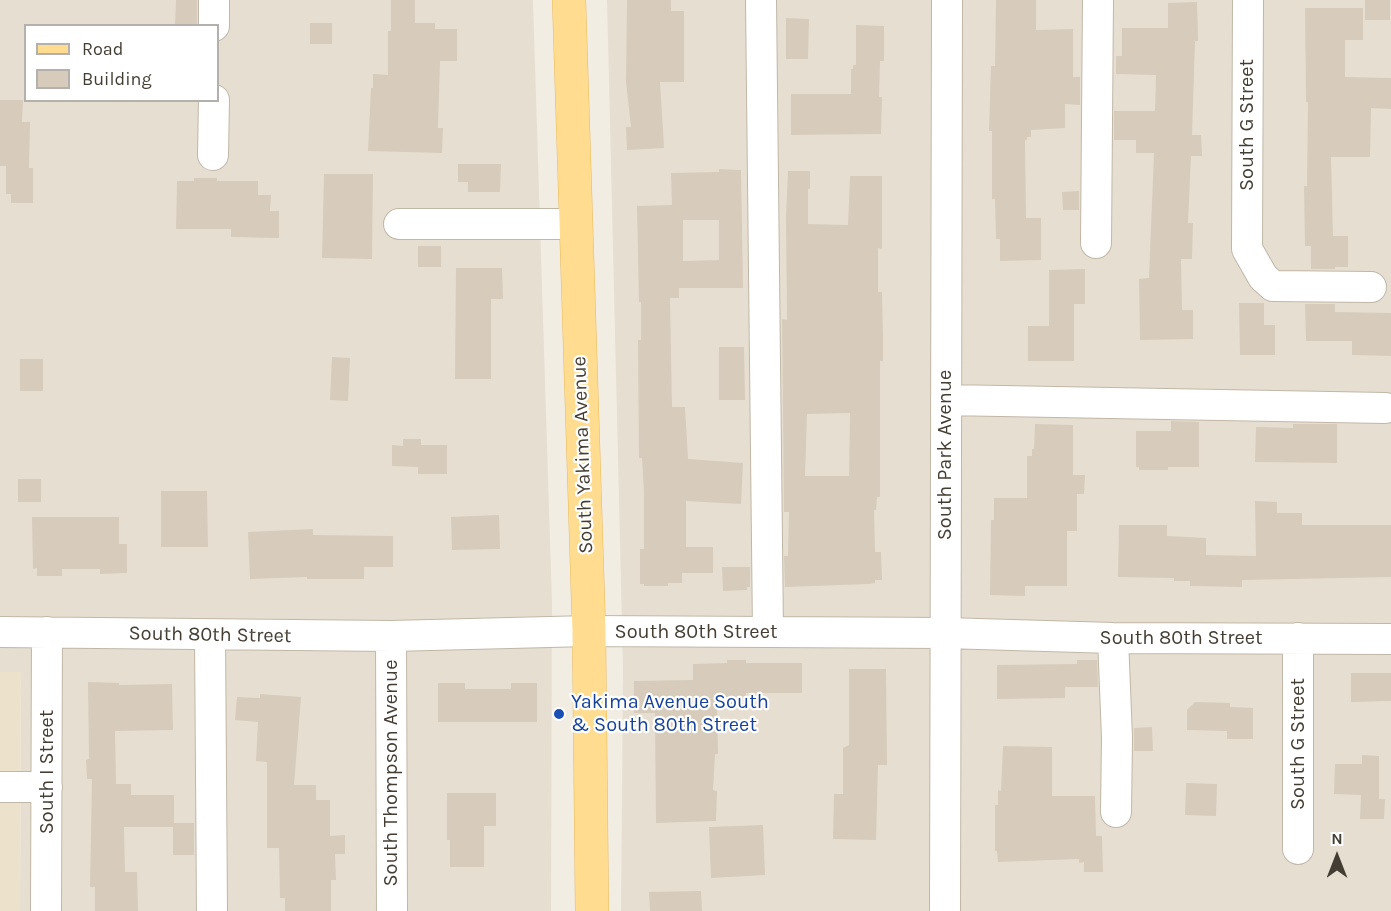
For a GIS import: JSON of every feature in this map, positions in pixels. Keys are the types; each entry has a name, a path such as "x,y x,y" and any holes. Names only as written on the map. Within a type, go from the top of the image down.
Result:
{"main road":[{"name":"South Yakima Avenue","path":"569,0 589,631 591,911"}],"street":[{"path":"214,0 214,24"},
{"path":"761,0 768,632"},
{"name":"South Park Avenue","path":"945,911 947,0"},
{"path":"1096,243 1098,0"},
{"name":"South G Street","path":"1248,0 1247,249 1263,276 1273,286 1371,287"},
{"path":"213,155 214,102"},
{"path":"399,224 576,224"},
{"path":"946,400 1385,408"},
{"name":"South 80th Street","path":"0,632 391,636 589,631 945,633 1113,639 1391,639"},
{"name":"South I Street","path":"46,911 47,632"},
{"path":"210,635 212,911"},
{"name":"South Thompson Avenue","path":"391,636 392,911"},
{"path":"1113,639 1117,738 1116,812"},
{"name":"South G Street","path":"1298,639 1298,849"},
{"path":"0,787 47,787"}],"shaded area":[{"path":"0,0 533,0 552,602 551,911 20,911 21,673 0,672"},
{"path":"607,0 1391,0 1391,911 621,911 623,669"},
{"path":"0,672 21,672 20,911 0,911"}],"building":[{"path":"176,0 197,0 197,24 175,24"},
{"path":"391,0 415,0 415,23 435,23 435,29 457,29 457,61 440,61 438,128 443,128 442,153 368,151 373,74 388,75"},
{"path":"627,0 671,0 671,11 684,11 684,82 660,82 664,148 627,150 626,127 631,127 626,82"},
{"path":"996,0 1036,0 1036,30 1073,29 1073,77 1080,77 1080,105 1065,104 1065,128 1031,130 1031,137 1025,140 1026,218 1041,218 1041,260 1000,261 1000,239 996,239 995,199 992,199 992,131 989,131 991,66 995,66"},
{"path":"1365,0 1390,0 1390,20 1365,20"},
{"path":"1197,2 1198,41 1195,41 1192,135 1201,135 1202,156 1191,156 1188,223 1193,223 1192,259 1181,259 1182,310 1193,310 1193,339 1140,340 1139,279 1149,278 1154,153 1136,153 1136,140 1114,140 1114,111 1155,111 1156,75 1116,74 1116,56 1122,56 1122,28 1168,28 1168,3"},
{"path":"1305,8 1363,8 1363,40 1345,40 1345,77 1391,78 1391,109 1371,108 1370,157 1331,157 1333,236 1348,236 1348,267 1335,267 1335,269 1311,269 1311,246 1305,246 1304,186 1307,186 1308,102 1306,102"},
{"path":"786,18 809,19 808,59 786,59"},
{"path":"310,23 332,23 332,44 310,44"},
{"path":"856,25 884,26 884,61 880,61 879,97 882,97 881,134 791,135 791,94 851,94 851,69 853,65 856,65"},
{"path":"0,100 23,100 22,122 30,122 29,168 33,168 33,203 11,203 11,194 6,194 6,166 0,166"},
{"path":"458,164 501,164 500,192 468,192 468,182 458,182"},
{"path":"719,169 741,170 743,288 679,288 679,298 670,298 672,407 685,407 688,459 743,463 741,504 686,501 686,547 713,547 713,573 682,573 682,583 668,583 668,586 644,586 640,584 640,549 644,549 644,492 642,458 639,458 638,340 641,340 641,302 639,302 637,206 672,205 671,173 719,172","holes":["683,220 719,220 719,260 683,261"]},
{"path":"788,171 810,171 808,224 848,225 850,176 882,176 882,249 878,248 878,292 882,292 883,339 883,361 880,361 880,497 877,497 876,510 874,510 875,552 881,552 882,580 875,580 875,583 785,587 784,556 788,556 789,512 784,512 782,319 787,320","holes":["850,413 849,476 805,476 807,414"]},
{"path":"324,174 373,174 372,259 322,258"},
{"path":"194,178 217,178 217,181 258,181 258,195 271,195 270,211 279,211 279,238 231,237 231,229 176,229 177,181 194,181"},
{"path":"1079,191 1079,210 1063,210 1062,192"},
{"path":"418,246 441,246 441,267 418,267"},
{"path":"456,268 502,268 503,299 491,299 491,379 455,379"},
{"path":"1085,269 1085,304 1074,304 1074,361 1028,361 1028,326 1049,326 1049,270"},
{"path":"1239,303 1264,303 1264,325 1275,325 1275,355 1240,355"},
{"path":"1305,304 1335,304 1335,312 1391,313 1391,356 1352,355 1352,341 1306,341"},
{"path":"719,347 744,347 745,400 719,400"},
{"path":"332,357 350,358 348,401 330,400"},
{"path":"20,359 43,359 43,391 20,391"},
{"path":"1171,421 1199,422 1199,467 1139,470 1139,467 1136,467 1136,431 1171,431"},
{"path":"1035,424 1073,425 1073,475 1085,475 1084,494 1077,494 1077,531 1067,531 1067,586 1025,586 1025,596 990,595 991,520 994,520 994,498 1027,498 1027,456 1032,456 1032,449 1034,449"},
{"path":"1293,424 1337,424 1337,463 1255,462 1256,427 1293,428"},
{"path":"403,439 421,439 421,445 447,445 447,474 418,474 418,467 392,466 392,445 403,446"},
{"path":"18,479 41,479 41,502 18,502"},
{"path":"161,491 207,491 208,547 161,547"},
{"path":"1255,501 1277,502 1277,513 1302,513 1302,525 1391,525 1391,577 1242,580 1242,587 1190,586 1190,581 1174,581 1174,578 1118,577 1119,525 1167,525 1167,536 1206,538 1206,555 1256,556"},
{"path":"499,515 500,549 452,550 451,517"},
{"path":"32,517 119,517 119,544 127,544 127,573 100,574 100,569 62,569 62,576 37,576 37,568 33,569"},
{"path":"313,529 313,535 393,536 393,567 364,567 364,579 307,579 307,577 250,579 248,532"},
{"path":"722,567 750,567 750,587 747,587 747,590 723,591"},
{"path":"727,660 746,660 746,663 802,663 802,693 746,693 746,705 717,705 718,754 715,754 713,790 717,791 716,821 656,823 655,713 634,713 634,681 693,680 693,664 727,663"},
{"path":"1077,660 1097,660 1098,687 1065,687 1065,698 997,699 997,665 1077,664"},
{"path":"849,669 886,669 887,765 878,765 876,840 833,839 834,794 843,794 843,748 849,745"},
{"path":"1351,673 1391,673 1391,701 1351,702"},
{"path":"88,682 119,683 119,685 172,684 173,730 115,731 116,784 131,784 131,795 174,795 174,823 194,823 194,855 173,855 173,827 124,827 125,872 137,872 138,911 95,911 95,887 90,887 92,779 87,779 86,760 89,759"},
{"path":"438,683 465,683 465,689 511,689 511,683 537,683 537,722 438,722"},
{"path":"260,694 301,697 294,785 316,785 316,800 330,800 330,836 345,835 345,854 335,854 336,880 331,880 331,911 285,911 285,898 280,898 279,848 267,848 267,762 256,761 258,722 235,720 237,697 260,698"},
{"path":"1195,702 1230,703 1230,707 1253,708 1253,739 1227,739 1227,731 1187,730 1187,710"},
{"path":"1152,727 1153,751 1134,751 1134,728"},
{"path":"1003,746 1052,747 1052,796 1095,796 1096,836 1102,836 1103,872 1084,872 1084,862 1079,863 1079,859 998,862 997,851 995,851 995,805 998,805 998,790 1001,791"},
{"path":"1362,755 1379,756 1379,799 1385,799 1384,819 1360,819 1361,795 1334,794 1335,764 1362,764"},
{"path":"1186,783 1217,784 1216,816 1185,815"},
{"path":"447,793 496,793 496,826 484,826 484,867 450,867 450,840 447,840"},
{"path":"763,825 765,875 711,878 709,827"},
{"path":"701,891 702,911 650,911 649,892"}],"place":[{"name":"Yakima Avenue South & South 80th Street","path":"559,714"}]}
